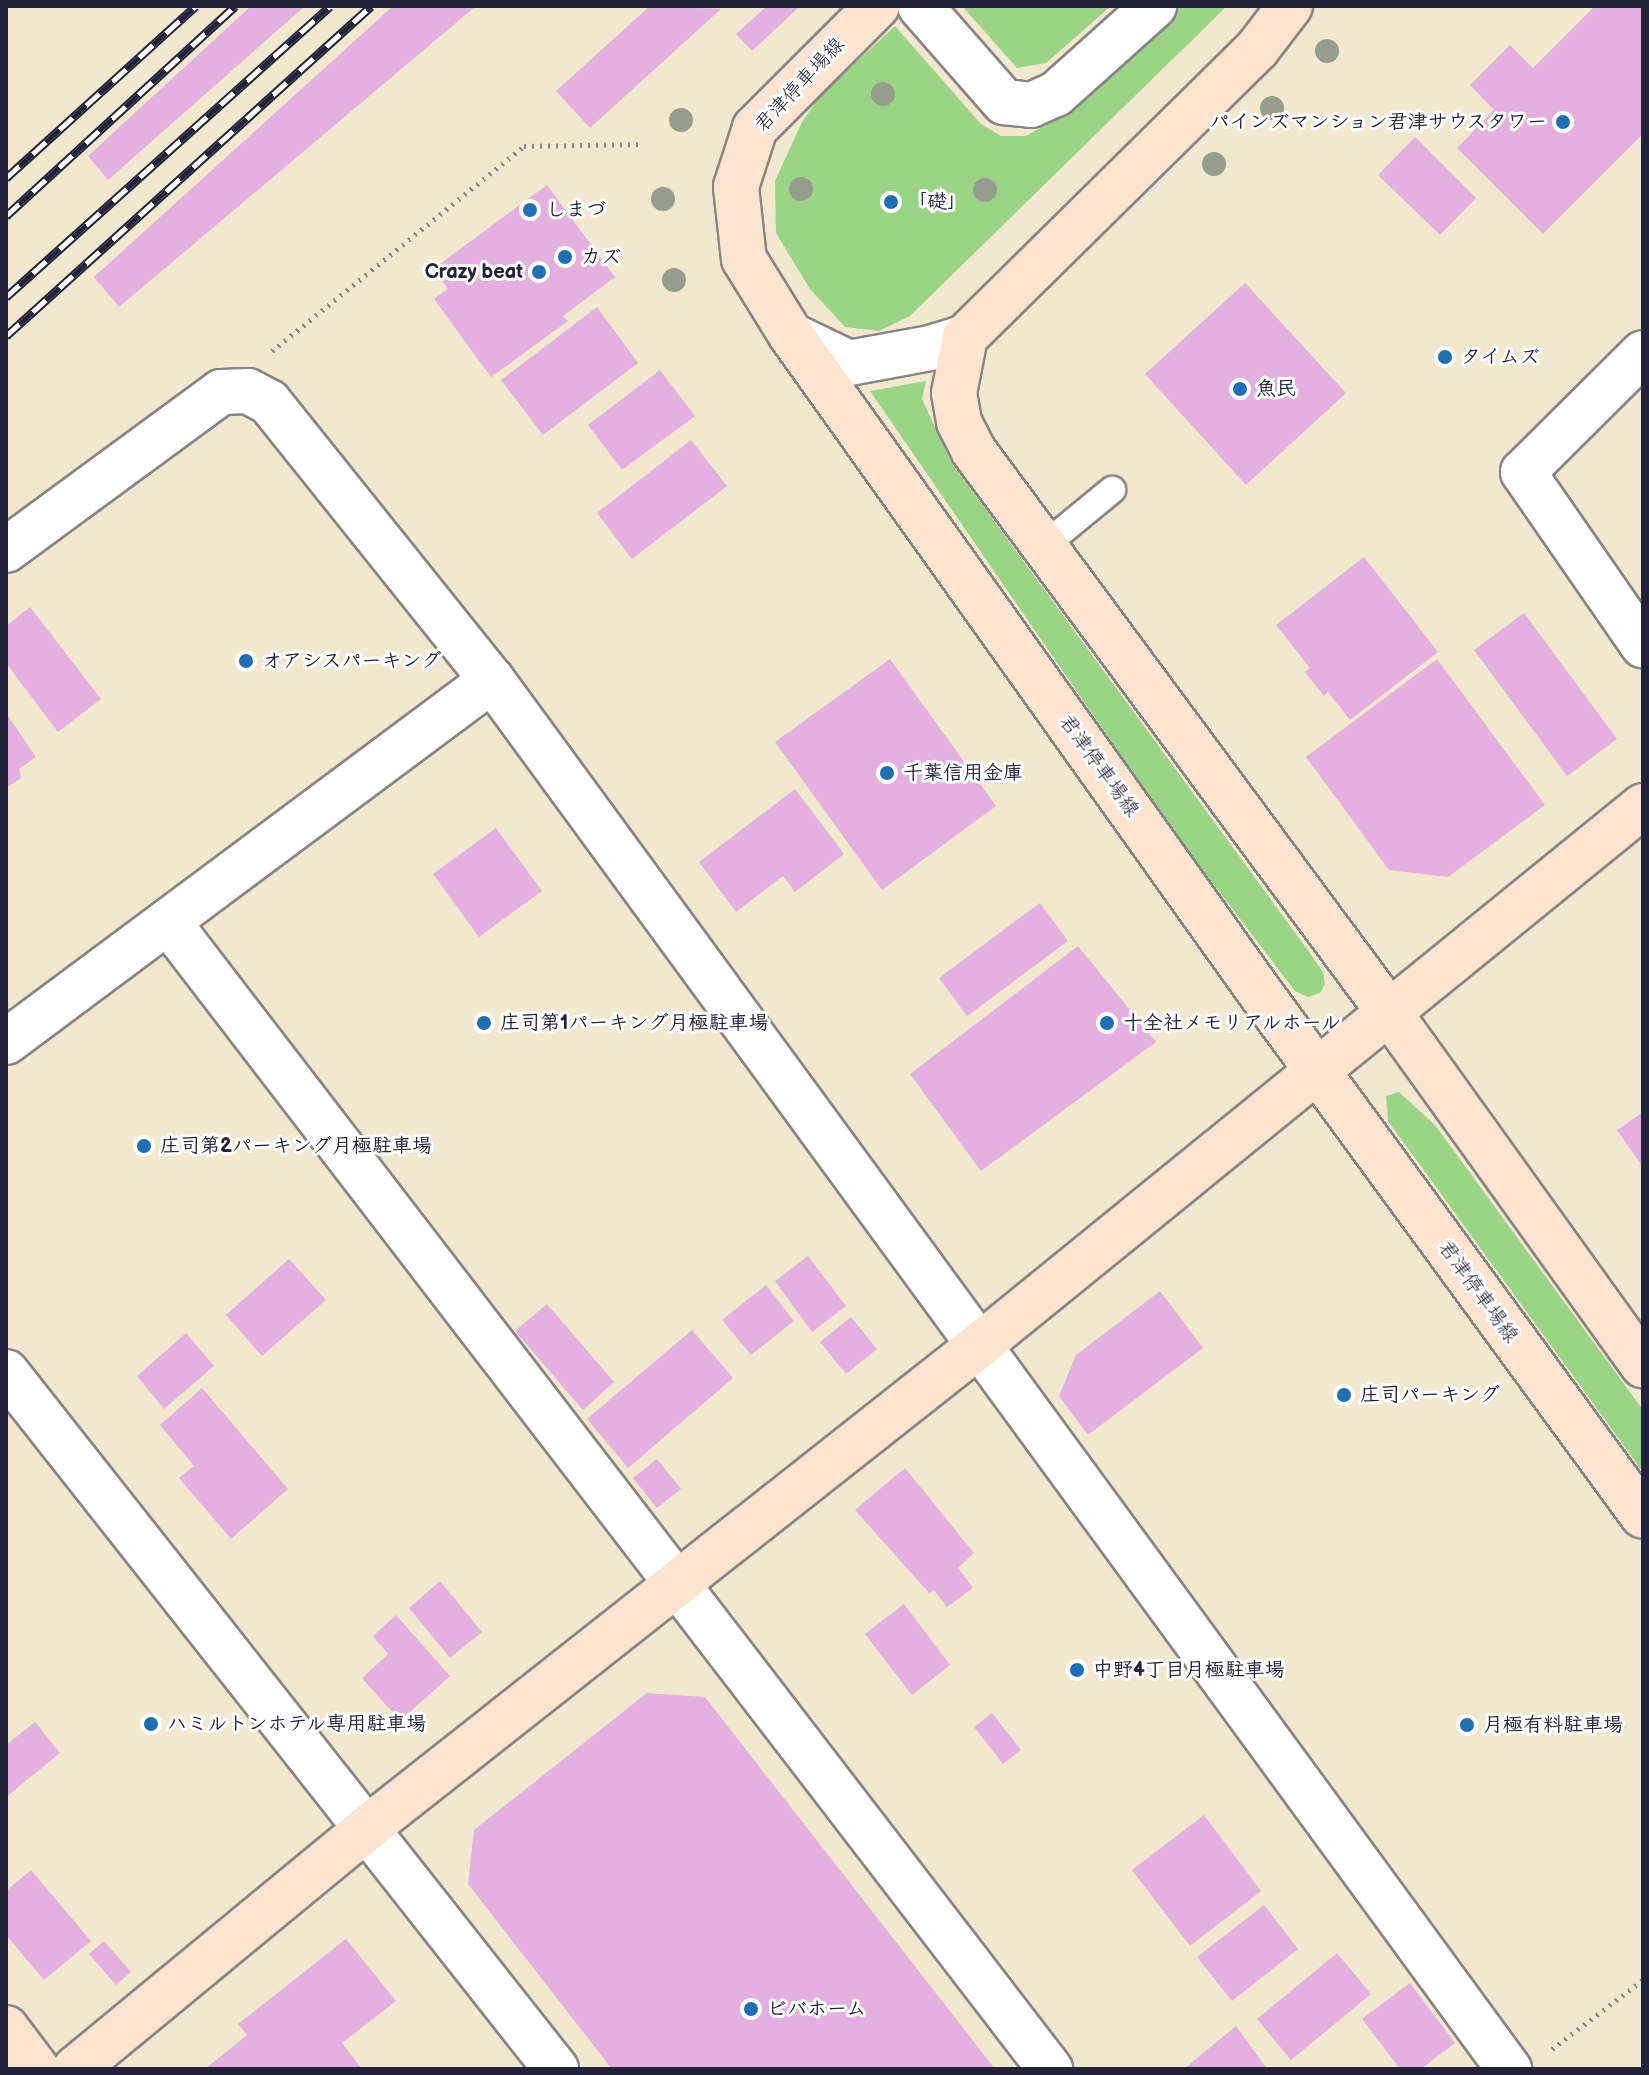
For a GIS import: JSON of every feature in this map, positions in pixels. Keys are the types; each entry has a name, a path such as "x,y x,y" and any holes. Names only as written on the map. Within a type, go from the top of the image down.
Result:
{"main road":[{"name":"君津停車場線","path":"877,6 755,128 736,187 744,259 791,335 1318,1073 1643,1516"},
{"path":"1290,6 1257,49 965,337 954,393 959,422 973,450 1389,1012 1643,1365"},
{"path":"75,2069 366,1829 981,1344 1643,806"},
{"path":"6,2028 37,2069"}],"street":[{"path":"920,6 1004,102 1031,105 1056,94 1154,6"},
{"path":"791,335 849,363 930,348 965,337"},
{"path":"1643,353 1523,472 1643,645"},
{"path":"6,550 221,392 248,391 269,402 492,680 1509,2069"},
{"path":"6,1042 492,680"},
{"path":"169,923 1050,2069"},
{"path":"6,1372 556,2069"}],"lane":[{"path":"1045,545 1112,490"}],"path":[{"path":"221,392 524,146 642,144"},
{"path":"1549,2051 1643,1980"}],"green space":[{"path":"962,6 1111,6 1046,63 1017,68"},
{"path":"1178,6 1227,6 910,316 879,331 845,327 810,289 776,233 775,181 802,122 820,96 895,26 981,124 1001,136 1026,136 1049,123"},
{"path":"926,381 922,399 951,462 1323,972 1325,984 1320,993 1308,997 1295,991 1173,831 870,391"},
{"path":"1399,1092 1435,1125 1643,1410 1643,1472 1388,1121 1386,1096"}],"building":[{"path":"251,6 305,6 108,180 88,156"},
{"path":"393,6 476,6 119,307 94,277"},
{"path":"650,6 721,9 590,128 556,91"},
{"path":"767,6 800,6 752,51 736,34"},
{"name":"パインズマンション君津サウスタワー","path":"1595,6 1643,6 1643,134 1543,234 1457,148 1494,110 1470,85 1510,45 1533,68"},
{"path":"1415,137 1476,198 1440,235 1378,175"},
{"path":"547,185 615,277 563,316 568,321 491,377 434,299 448,289 433,269"},
{"path":"1245,283 1346,393 1246,485 1145,374"},
{"path":"597,307 638,363 543,435 501,380"},
{"path":"660,370 695,416 622,470 588,425"},
{"path":"691,440 727,486 632,559 597,513"},
{"path":"1364,557 1438,652 1350,720 1328,692 1324,696 1305,672 1310,668 1276,625"},
{"path":"30,607 101,699 58,732 6,663 6,626"},
{"path":"1524,613 1617,739 1567,776 1474,650"},
{"path":"890,659 996,806 882,890 775,742"},
{"path":"1437,659 1545,805 1448,877 1389,870 1306,757"},
{"path":"6,713 36,757 19,769 21,778 6,788"},
{"path":"795,789 844,854 795,892 783,876 736,912 699,862"},
{"path":"496,828 542,891 479,937 433,874"},
{"path":"1040,903 1068,941 967,1016 939,978"},
{"path":"1078,946 1156,1042 981,1171 910,1074"},
{"path":"1643,1112 1643,1167 1617,1130"},
{"path":"808,1256 846,1306 812,1332 775,1281"},
{"path":"289,1259 326,1300 262,1356 226,1315"},
{"path":"766,1285 794,1321 751,1355 722,1320"},
{"path":"1160,1291 1203,1348 1088,1435 1059,1396 1076,1355"},
{"path":"547,1304 614,1382 583,1410 515,1331"},
{"path":"851,1317 877,1349 846,1374 820,1342"},
{"path":"692,1330 733,1378 628,1468 587,1419"},
{"path":"186,1333 214,1366 164,1409 137,1376"},
{"path":"202,1388 288,1489 231,1539 179,1478 194,1466 160,1425"},
{"path":"657,1459 681,1489 657,1508 633,1478"},
{"path":"905,1468 974,1553 958,1568 973,1588 947,1607 934,1590 929,1593 855,1510"},
{"path":"440,1581 482,1632 450,1658 409,1608"},
{"path":"904,1604 950,1665 912,1695 865,1634"},
{"path":"396,1615 450,1676 400,1721 362,1678 388,1654 373,1636"},
{"path":"647,1693 705,1697 995,2069 612,2069 468,1884 474,1830"},
{"path":"992,1713 1021,1750 1003,1764 974,1727"},
{"path":"35,1722 60,1753 6,1797 6,1745"},
{"path":"1204,1815 1261,1891 1190,1946 1132,1870"},
{"path":"31,1870 91,1941 44,1980 6,1935 6,1891"},
{"path":"1264,1905 1298,1949 1232,2001 1197,1957"},
{"path":"346,1939 396,2001 342,2043 362,2069 205,2069 247,2035 238,2024"},
{"path":"104,1941 131,1972 116,1985 89,1954"},
{"path":"1337,1953 1371,1994 1291,2060 1257,2019"},
{"path":"1410,1983 1455,2043 1421,2069 1400,2069 1362,2019"},
{"path":"1236,2026 1267,2069 1184,2069"}],"railway":[{"path":"6,178 196,6"},
{"path":"6,216 235,6"},
{"path":"6,297 330,6"},
{"path":"6,336 371,6"}],"place":[{"name":"パインズマンション君津サウスタワー","path":"1563,122"},
{"name":"「礎」","path":"891,202"},
{"name":"しまづ","path":"530,210"},
{"name":"カズ","path":"565,257"},
{"name":"Crazy beat","path":"539,272"},
{"name":"タイムズ","path":"1445,357"},
{"name":"魚民","path":"1240,389"},
{"name":"オアシスパーキング","path":"246,661"},
{"name":"千葉信用金庫","path":"887,773"},
{"name":"庄司第1パーキング月極駐車場","path":"484,1023"},
{"name":"十全社メモリアルホール","path":"1107,1023"},
{"name":"庄司第2パーキング月極駐車場","path":"144,1146"},
{"name":"庄司パーキング","path":"1344,1395"},
{"name":"中野4丁目月極駐車場","path":"1077,1670"},
{"name":"ハミルトンホテル専用駐車場","path":"151,1724"},
{"name":"月極有料駐車場","path":"1467,1725"},
{"name":"ビバホーム","path":"751,2009"}]}
